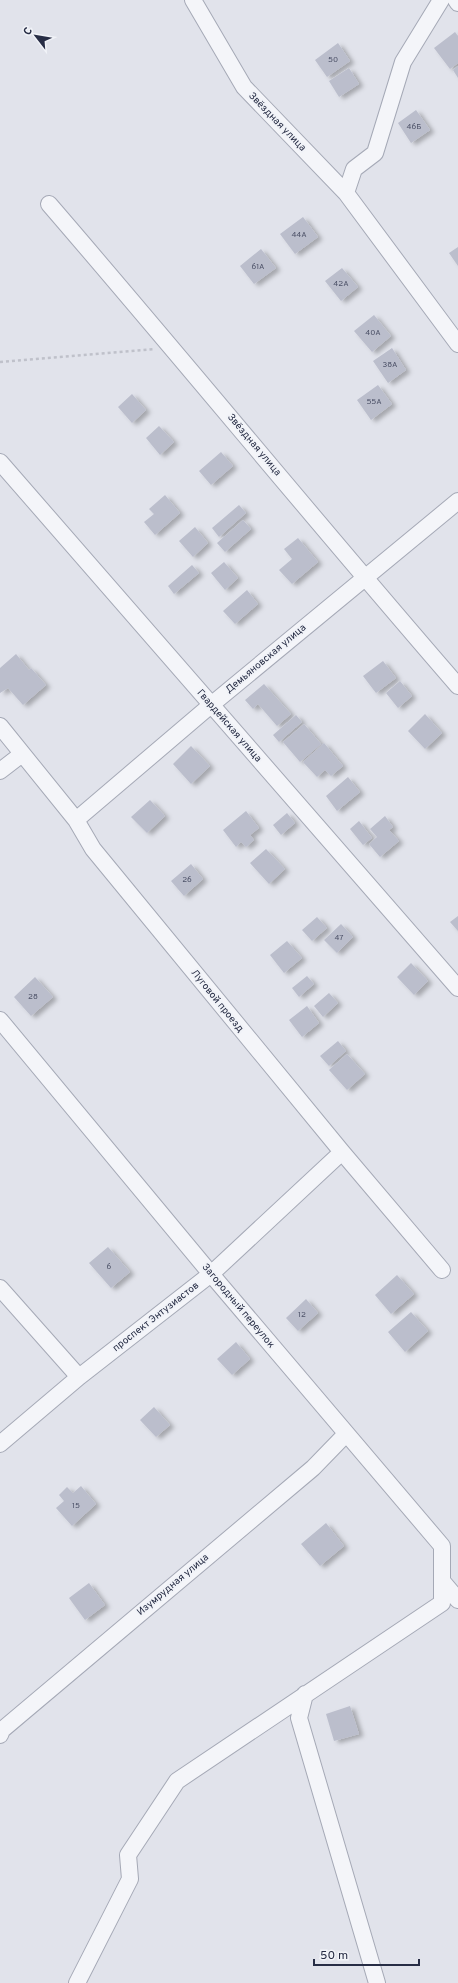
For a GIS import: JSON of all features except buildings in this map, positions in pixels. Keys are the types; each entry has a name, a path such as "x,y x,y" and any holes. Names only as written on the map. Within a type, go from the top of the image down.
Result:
{"street":[{"name":"Звёздная улица","path":"193,0 244,87 346,193 458,344"},
{"path":"346,193 354,169 375,153 403,62 441,0"},
{"name":"Звёздная улица","path":"49,204 173,347 364,578 458,686"},
{"name":"Гвардейская улица","path":"0,462 458,988"},
{"name":"Демьяновская улица","path":"76,820 211,705 458,501"},
{"name":"Луговой проезд","path":"0,726 76,820 93,849 342,1152 442,1270"},
{"path":"0,771 22,754"},
{"name":"Загородный переулок","path":"0,1020 211,1274 442,1546 442,1603 305,1694"},
{"name":"проспект Энтузиастов","path":"0,1444 79,1377 211,1274 342,1152"},
{"path":"0,1288 79,1377"},
{"name":"Изумрудная улица","path":"0,1735 2,1730 313,1468 346,1434"},
{"path":"442,1581 458,1600"},
{"path":"77,1983 130,1879 128,1855 177,1781 305,1694"},
{"path":"305,1694 299,1718 377,1983"}],"path":[{"path":"0,362 173,347"}]}
